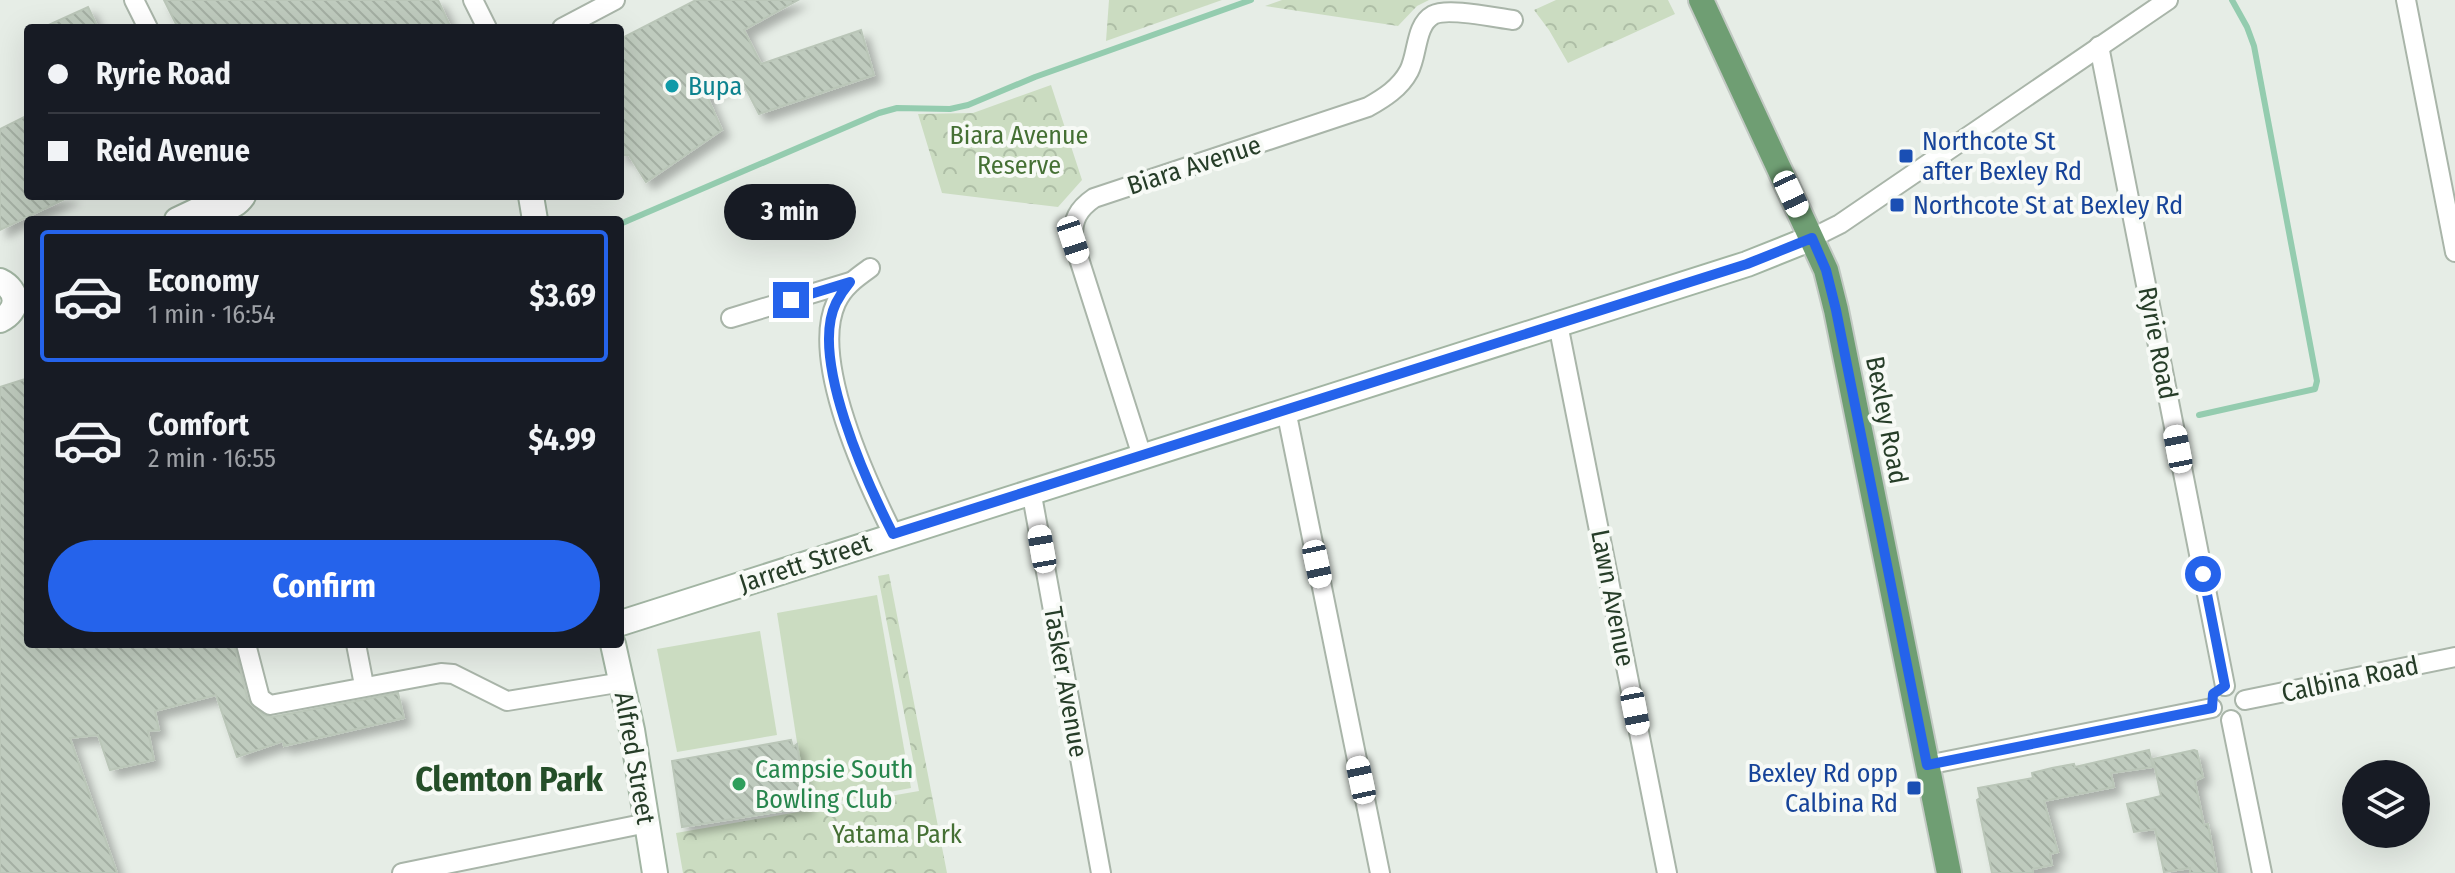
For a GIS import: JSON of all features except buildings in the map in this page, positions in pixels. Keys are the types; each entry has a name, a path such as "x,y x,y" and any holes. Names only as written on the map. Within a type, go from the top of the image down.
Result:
{"main road":[{"name":"Bexley Road","path":"1701,0 1826,270 1949,873"}],"street":[{"path":"134,0 146,24"},
{"path":"473,0 485,24"},
{"path":"570,24 615,0"},
{"path":"1812,238 1840,224 2168,0"},
{"path":"2406,0 2455,252"},
{"name":"Biara Avenue","path":"1142,456 1073,240 1076,215 1083,206 1094,198 1368,107 1392,93 1410,70 1423,25 1433,15 1446,12 1513,20"},
{"name":"Ryrie Road","path":"2099,46 2225,686"},
{"path":"175,216 202,200"},
{"path":"182,216 202,200"},
{"path":"210,200 228,207 240,200"},
{"name":"Jarrett Street","path":"624,622 1747,264 1812,238"},
{"path":"731,318 850,282 870,268"},
{"path":"850,282 835,304 830,333 834,387 865,478 893,534"},
{"name":"Lawn Avenue","path":"1558,324 1667,873"},
{"path":"1286,410 1380,873"},
{"name":"Tasker Avenue","path":"1031,490 1101,873"},
{"path":"247,648 260,698 270,705 441,673 453,674 507,701 623,682"},
{"path":"357,648 364,685"},
{"name":"Alfred Street","path":"614,648 623,682 655,873"},
{"name":"Calbina Road","path":"2245,700 2455,657"},
{"path":"2225,686 2236,688 2245,700 2244,711 2231,720 2220,718 2212,708 2213,694 2225,686"},
{"path":"1927,765 2212,708"},
{"path":"2231,720 2262,873"},
{"path":"402,873 647,823"}],"green space":[{"path":"1109,0 1222,0 1106,41"},
{"path":"1282,0 1429,0 1417,6 1398,26 1265,6"},
{"path":"1556,0 1668,0 1675,14 1568,63 1534,10"},
{"name":"Biara Avenue Reserve","path":"1051,85 1082,180 1058,207 942,193 918,114 973,113"},
{"name":"Yatama Park","path":"889,574 947,873 683,873 676,833 919,791 878,576"},
{"path":"877,595 911,788 807,807 777,613"},
{"path":"760,631 777,735 677,752 657,649"}],"waterway":[{"path":"624,222 879,113 897,108 950,109 968,105 1035,77 1251,0"},
{"path":"2199,415 2315,389 2317,381 2254,46 2232,0"}],"place":[{"name":"Bupa","path":"672,86"},
{"name":"Northcote St after Bexley Rd","path":"1906,156"},
{"name":"Northcote St at Bexley Rd","path":"1897,205"},
{"name":"Campsie South Bowling Club","path":"739,784"},
{"name":"Bexley Rd opp Calbina Rd","path":"1914,788"}],"district":[{"name":"Clemton Park","path":"509,779"}],"route":[{"path":"791,300 850,282 835,304 830,333 834,387 865,478 893,534 1747,264 1812,238 1826,270 1836,310 1927,765 2212,708 2213,694 2225,686 2203,574"}]}
